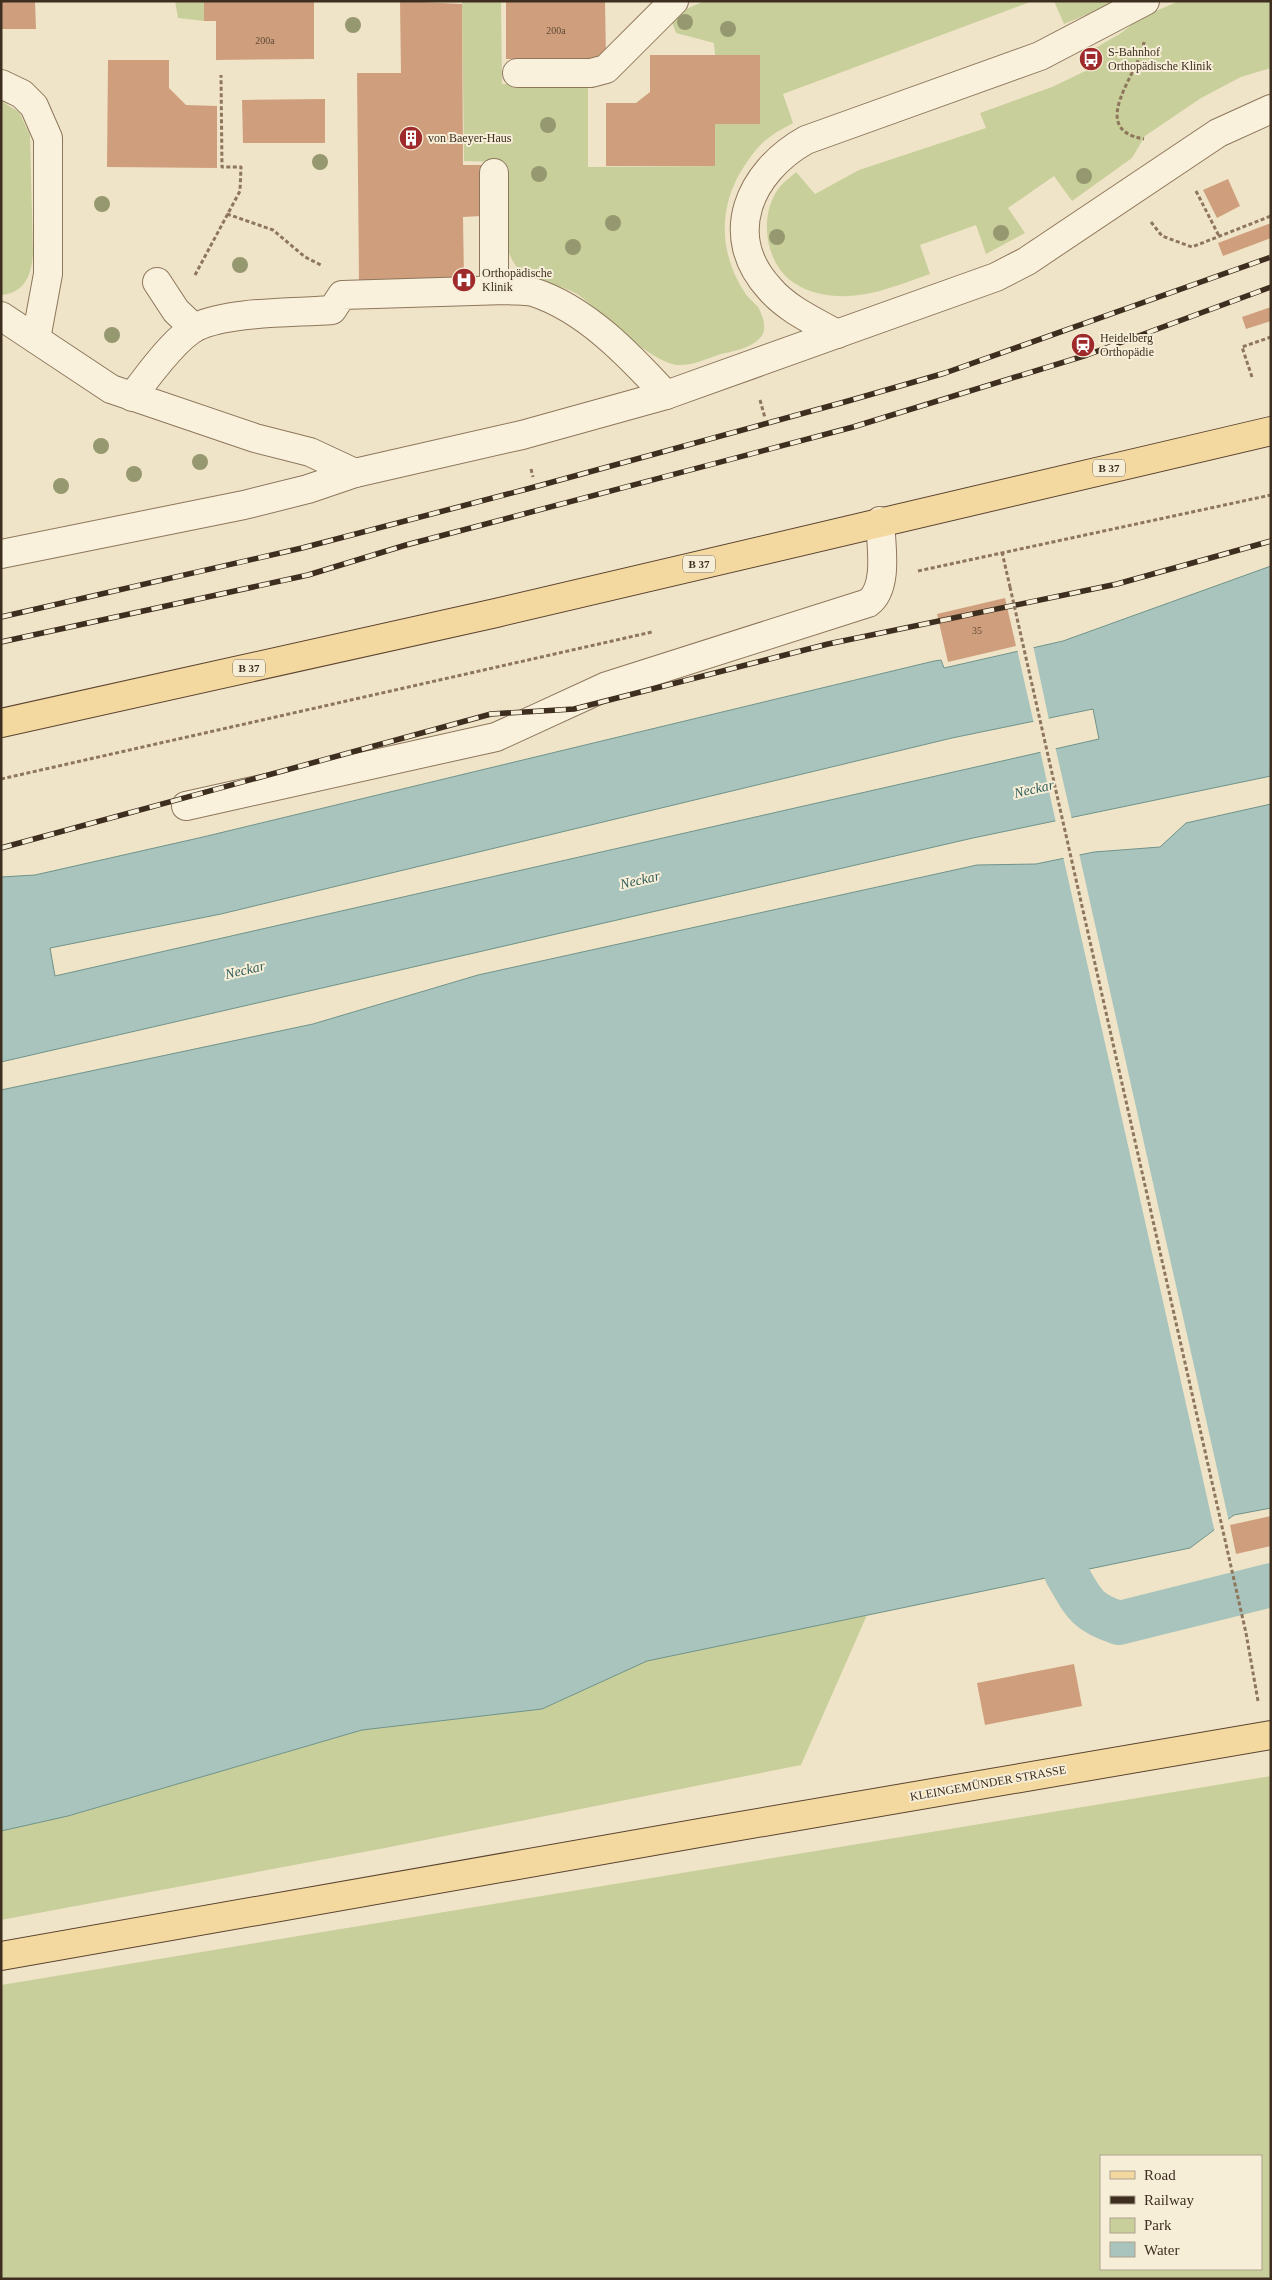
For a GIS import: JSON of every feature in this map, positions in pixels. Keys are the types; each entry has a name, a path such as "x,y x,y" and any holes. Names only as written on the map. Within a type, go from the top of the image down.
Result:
{"main road":[{"name":"B 37","path":"1,723 496,613 1271,431"},
{"name":"KLEINGEMÜNDER STRASSE","path":"1,1956 705,1832 1268,1736"}],"lane":[{"path":"517,72 599,72 606,69 674,1"},
{"path":"836,334 793,308 771,291 756,274 750,262 745,238 748,207 758,181 767,169 790,149 806,140 1040,56 1145,1"},
{"path":"1,84 22,94 34,106 48,138 48,274 36,339"},
{"path":"1,554 244,505 308,489 355,473 522,435 666,395 996,277 1027,261 1218,133 1271,109"},
{"path":"494,173 494,290"},
{"path":"157,282 185,319 209,322 233,317 332,310 342,295 494,290 532,292 576,314 603,333 642,369 666,395"},
{"path":"1,316 111,389 255,438 310,452 355,473"},
{"path":"132,397 170,350 185,319"},
{"path":"186,806 496,737 606,686 868,602 880,590 892,519"}],"path":[{"path":"1144,38 1141,58 1121,94 1118,104 1118,121 1123,130 1129,134 1147,139"},
{"path":"185,319 227,214 240,191 241,168 222,167 222,75"},
{"path":"1130,192 1162,236 1192,247 1271,216"},
{"path":"227,214 273,230 309,260 329,266"},
{"path":"1252,377 1242,347 1271,337"},
{"path":"882,579 1271,494"},
{"path":"1002,552 1268,1736"},
{"path":"1,780 654,631"}],"green space":[{"path":"175,1 204,1 204,21 178,18"},
{"path":"462,1 501,1 502,84 588,84 588,167 715,166 715,124 760,124 760,55 715,55 714,43 676,33 672,22 682,11 702,2 1033,1 783,94 793,123 775,133 759,146 736,180 726,212 726,245 730,261 745,293 760,310 764,331 756,342 746,347 698,362 678,365 654,356 577,294 521,271 510,256 506,244 502,216 500,162 464,161"},
{"path":"1054,1 1119,1 1064,24"},
{"path":"1179,1 1271,1 1271,68 1241,77 1201,98 1145,136 1132,158 1072,201 1054,176 1008,208 1025,233 986,254 976,225 920,245 930,274 885,290 850,296 815,293 794,283 784,275 776,264 768,238 768,212 772,199 779,188 796,172 815,194 859,170 986,128 980,113 1052,87 1094,67 1087,53 1121,33 1142,17"},
{"path":"1,101 19,112 30,135 33,252 31,267 26,281 16,290 1,295"},
{"path":"867,1615 801,1765 385,1848 1,1920 1,1831 68,1816 362,1730 542,1709 647,1661"},
{"path":"1271,1776 1271,2279 1,2279 1,1985"}],"water":[{"name":"Neckar","path":"1271,566 1271,776 973,838 1,1062 1,877 35,875 203,837 934,661 941,660 944,668 1063,641","holes":["1093,709 1099,739 55,976 50,948 221,914 952,738"]},
{"path":"1271,804 1271,1508 1234,1515 1190,1548 647,1661 542,1709 362,1730 68,1816 1,1831 1,1090 313,1024 478,975 977,865 1036,864 1094,852 1160,847 1186,823"}],"pier":[{"path":"1033,645 1049,720 1034,724 1017,649"},
{"path":"1055,746 1072,820 1056,823 1040,750"},
{"path":"1079,853 1229,1522 1215,1533 1063,856"}],"building":[{"path":"1,1 35,1 36,29 1,29"},
{"path":"204,1 314,1 314,59 216,60 216,21 204,21"},
{"name":"von Baeyer-Haus","path":"400,1 462,4 463,165 482,165 482,216 463,217 464,281 359,282 357,73 401,73"},
{"path":"506,1 605,1 606,58 506,59"},
{"path":"650,55 760,55 760,124 715,124 715,166 606,166 606,103 636,103 650,92"},
{"path":"108,60 169,60 169,88 186,105 217,106 217,168 107,167"},
{"path":"325,99 325,143 243,143 242,100"},
{"path":"1228,179 1240,206 1217,218 1203,190"},
{"path":"1271,223 1271,238 1223,256 1218,243"},
{"path":"1271,307 1271,321 1246,329 1242,317"},
{"path":"1005,598 1016,646 948,662 937,614"},
{"path":"1271,1516 1271,1546 1236,1554 1230,1525"},
{"path":"1074,1664 1082,1706 985,1725 977,1683"}],"waterway":[{"path":"1066,1573 1086,1605 1099,1615 1119,1623 1271,1585"}],"railway":[{"path":"1,617 302,548 527,489 848,401 945,373 1271,257"},
{"path":"1,642 308,575 406,545 853,427 1087,355 1271,287"},
{"path":"1,848 491,714 574,709 828,644 1117,584 1271,541"}],"place":[{"name":"S-Bahnhof Orthopädische Klinik","path":"1091,59"},
{"name":"von Baeyer-Haus","path":"411,138"},
{"name":"Orthopädische Klinik","path":"464,280"},
{"name":"Heidelberg Orthopädie","path":"1083,345"}]}
